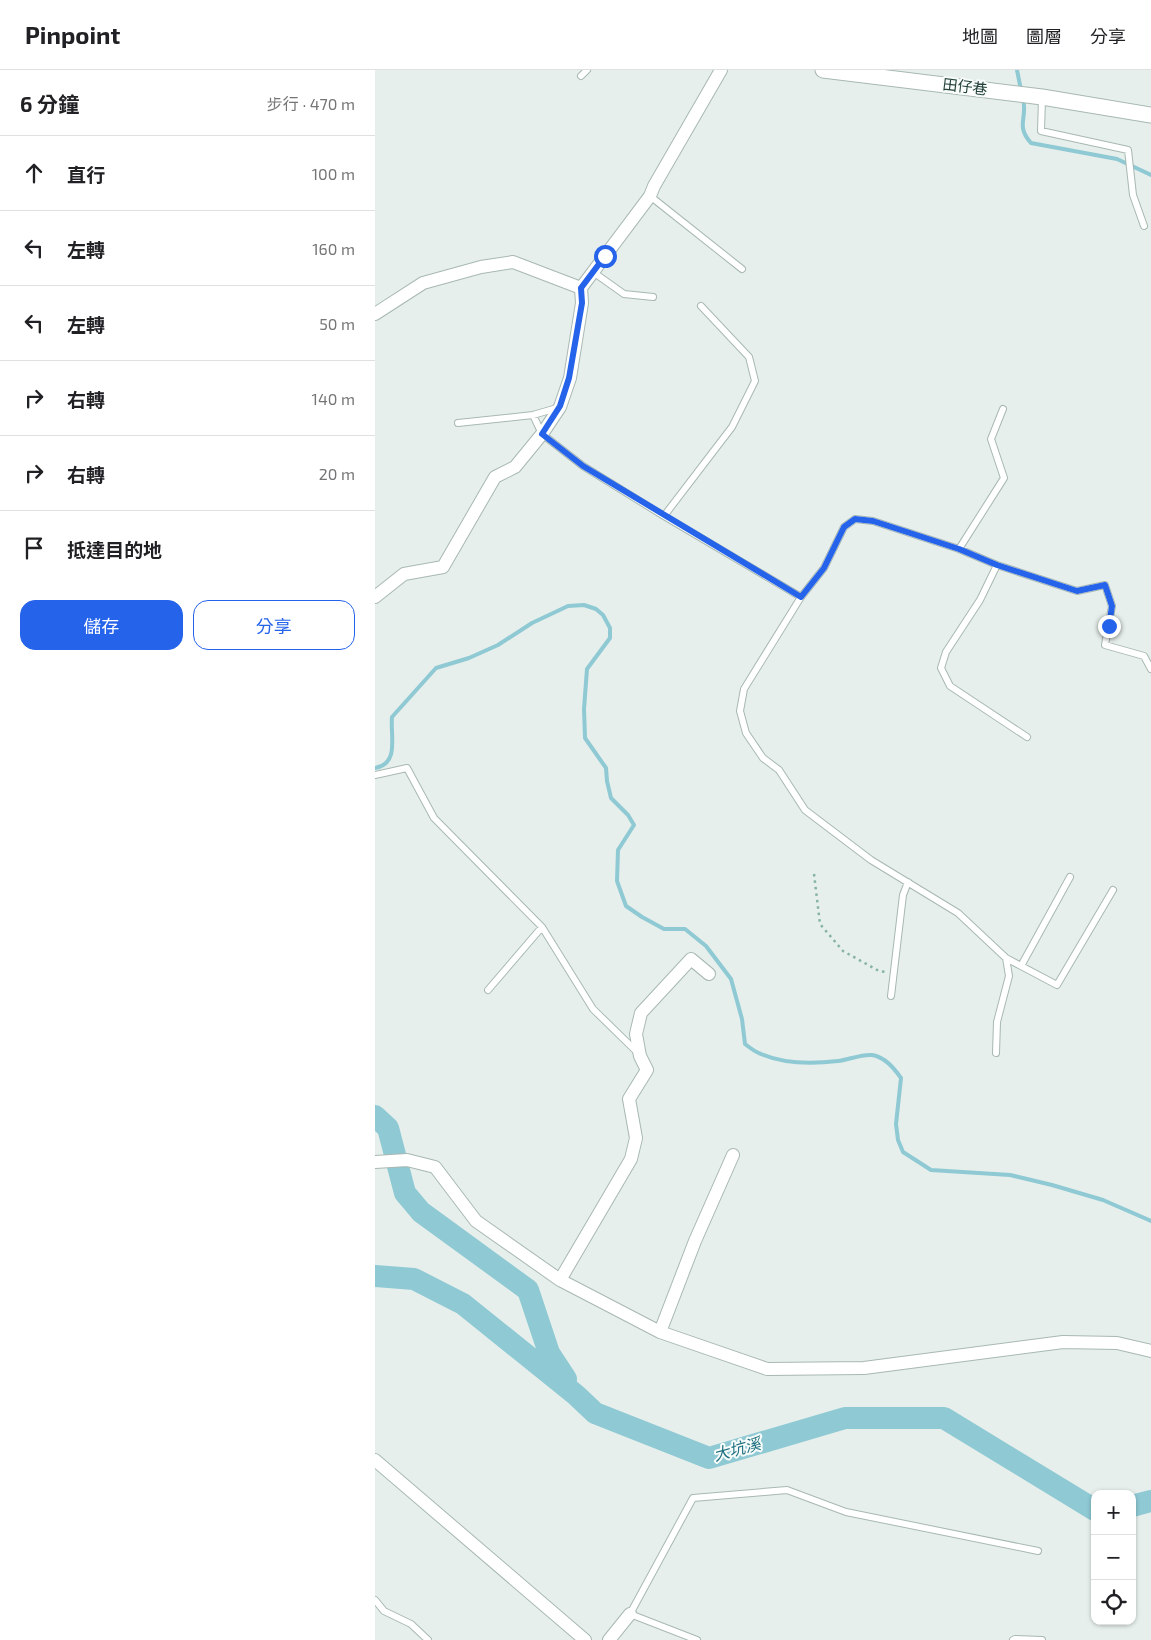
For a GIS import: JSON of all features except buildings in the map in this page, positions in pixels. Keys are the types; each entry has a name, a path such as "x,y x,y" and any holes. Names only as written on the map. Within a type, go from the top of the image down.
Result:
{"street":[{"path":"375,597 404,574 443,567 495,477 515,467 542,434 560,406 571,369 582,303 581,288 650,196 721,70"},
{"name":"田仔巷","path":"823,70 1038,96"},
{"path":"1038,96 1151,115"},
{"path":"375,314 423,283 481,267 513,262 581,288"},
{"path":"560,1280 631,1159 636,1138 629,1099 647,1070 640,1056 635,1034 641,1013 691,959 709,974"},
{"path":"660,1332 695,1241 733,1155"},
{"path":"378,1162 407,1160 435,1167 476,1221 560,1280 660,1332 767,1369 864,1368 1063,1342 1117,1343 1151,1350"},
{"path":"375,1460 585,1640"},
{"path":"609,1640 630,1614"}],"lane":[{"path":"581,76 587,70"},
{"path":"1038,96 1041,130 1128,150 1133,194 1144,226"},
{"path":"650,196 743,269"},
{"path":"593,272 624,294 653,297"},
{"path":"664,516 732,427 755,380 749,357 701,306"},
{"path":"458,423 533,415 560,406"},
{"path":"959,549 1004,478 991,439 1003,409"},
{"path":"533,415 542,434 583,466 801,597"},
{"path":"1113,890 1057,985 1005,958 958,913 871,860 805,810 779,770 763,758 746,733 740,711 744,689 801,597 824,568 844,527 855,519 873,521 1077,591 1105,585 1112,606 1105,646 1144,656 1151,669"},
{"path":"997,565 980,600 946,652 941,668 950,686 1027,737"},
{"path":"375,775 407,768 433,818 542,927 593,1009 640,1056"},
{"path":"1021,966 1070,877"},
{"path":"891,996 903,895 908,882"},
{"path":"488,990 542,927"},
{"path":"996,1052 997,1022 1009,976 1005,958"},
{"path":"697,1640 630,1614 693,1498 787,1490 846,1512 1038,1551"},
{"path":"375,1600 384,1611 411,1624 428,1640"},
{"path":"1013,1640 1042,1640"}],"path":[{"path":"814,874 820,924 843,951 879,972 894,974"}],"waterway":[{"path":"1017,70 1021,90"},
{"path":"1023,99 1023,126 1026,137 1031,143 1117,159 1151,175"},
{"path":"375,768 388,761 391,755 392,717 436,668 469,658 498,645 532,623 568,606 584,605 596,609 603,615 610,628 610,638 587,669 584,709 585,738 606,768 611,798 628,815 634,825 618,850 617,881 626,906 664,929 685,929 706,946 731,979 742,1019 745,1044 759,1053 779,1060 809,1063 828,1062 868,1055 877,1056 892,1067 901,1078 896,1124 898,1140 903,1152 931,1170 1010,1175 1103,1200 1151,1221"},
{"path":"375,1116 388,1128 405,1193 421,1212 528,1290 549,1353 566,1379"},
{"name":"大坑溪","path":"375,1276 414,1279 463,1304 576,1395 595,1413 709,1458 845,1418 944,1418 1091,1508"},
{"name":"大坑溪","path":"1136,1505 1151,1501"}],"route":[{"path":"605,256 581,288 582,303 569,378 560,406 542,434 583,466 801,597 824,568 844,527 855,519 873,521 907,532 959,549 997,565 1077,591 1105,585 1112,606 1109,626"}]}
